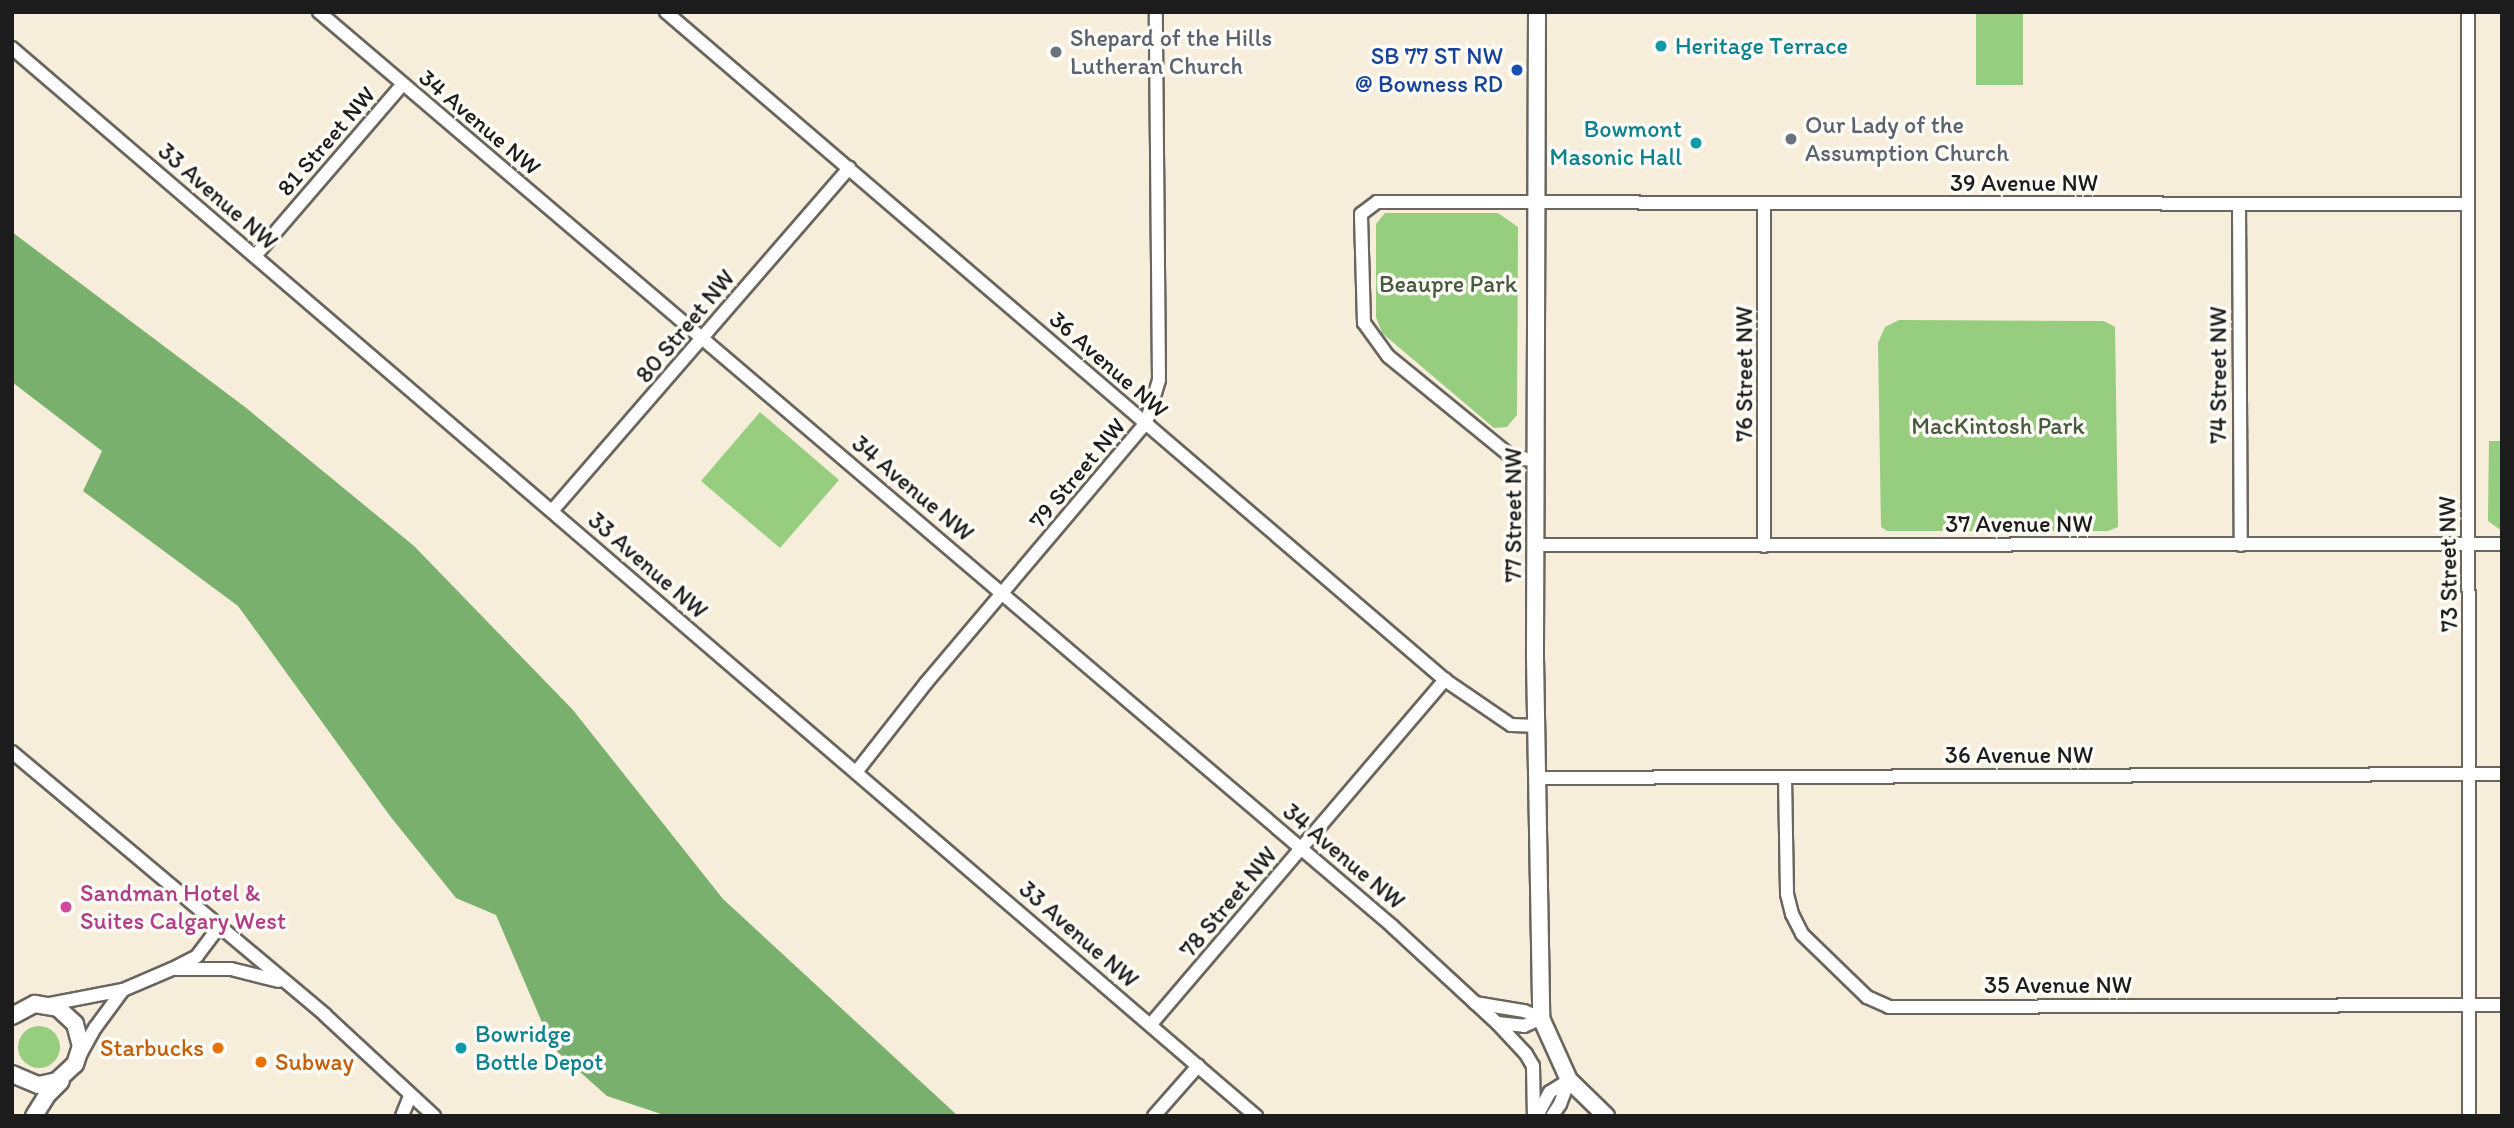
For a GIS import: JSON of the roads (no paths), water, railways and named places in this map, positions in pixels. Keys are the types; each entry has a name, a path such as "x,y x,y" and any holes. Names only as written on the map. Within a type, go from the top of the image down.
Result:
{"street":[{"name":"34 Avenue NW","path":"319,12 1392,926 1497,1023"},
{"name":"36 Avenue NW","path":"666,12 1445,680 1511,725 1536,726"},
{"name":"79 Street NW","path":"857,771 1002,593 1146,424 1159,380 1156,12"},
{"name":"77 Street NW","path":"1538,12 1539,202 1535,460 1541,1018"},
{"name":"73 Street NW","path":"2468,12 2466,204 2469,1116"},
{"name":"33 Avenue NW","path":"12,48 1256,1116"},
{"name":"81 Street NW","path":"255,256 402,85"},
{"name":"80 Street NW","path":"552,511 702,341 849,167"},
{"name":"39 Avenue NW","path":"1535,460 1513,458 1388,356 1364,323 1361,215 1377,202 2466,204"},
{"name":"76 Street NW","path":"1764,203 1765,545"},
{"name":"74 Street NW","path":"2239,205 2241,545"},
{"name":"37 Avenue NW","path":"1536,545 2502,544"},
{"name":"78 Street NW","path":"1152,1024 1445,680"},
{"path":"12,752 284,982 434,1116"},
{"name":"36 Avenue NW","path":"1537,778 2502,774"},
{"name":"35 Avenue NW","path":"1785,777 1787,894 1792,914 1802,934 1848,979 1867,997 1889,1007 2502,1005"},
{"path":"12,1016 41,1005 123,990 172,970 197,956 219,927"},
{"path":"172,970 231,969 284,982"},
{"path":"34,1116 48,1094 65,1077 95,1028 123,990"},
{"path":"12,1000 58,1008 75,1024 79,1034 79,1057"},
{"path":"1474,1003 1524,1011 1541,1018 1569,1080 1606,1116"},
{"path":"1497,1023 1524,1026 1541,1018"},
{"path":"1497,1023 1533,1066 1536,1116"},
{"path":"1154,1116 1198,1066"},
{"path":"12,1074 38,1085 65,1077"},
{"path":"1536,1116 1550,1092 1569,1080"},
{"path":"1552,1116 1560,1104 1569,1080"},
{"path":"402,1116 410,1096"}],"place":[{"name":"Heritage Terrace","path":"1661,46"},
{"name":"Shepard of the Hills Lutheran Church","path":"1056,52"},
{"name":"SB 77 ST NW @ Bowness RD","path":"1517,70"},
{"name":"Our Lady of the Assumption Church","path":"1791,139"},
{"name":"Bowmont Masonic Hall","path":"1696,143"},
{"name":"Sandman Hotel & Suites Calgary West","path":"66,907"},
{"name":"Starbucks","path":"218,1048"},
{"name":"Bowridge Bottle Depot","path":"461,1048"},
{"name":"Subway","path":"261,1062"}],"park label":[{"name":"Beaupre Park","path":"1448,284"},
{"name":"MacKintosh Park","path":"1998,426"}]}
